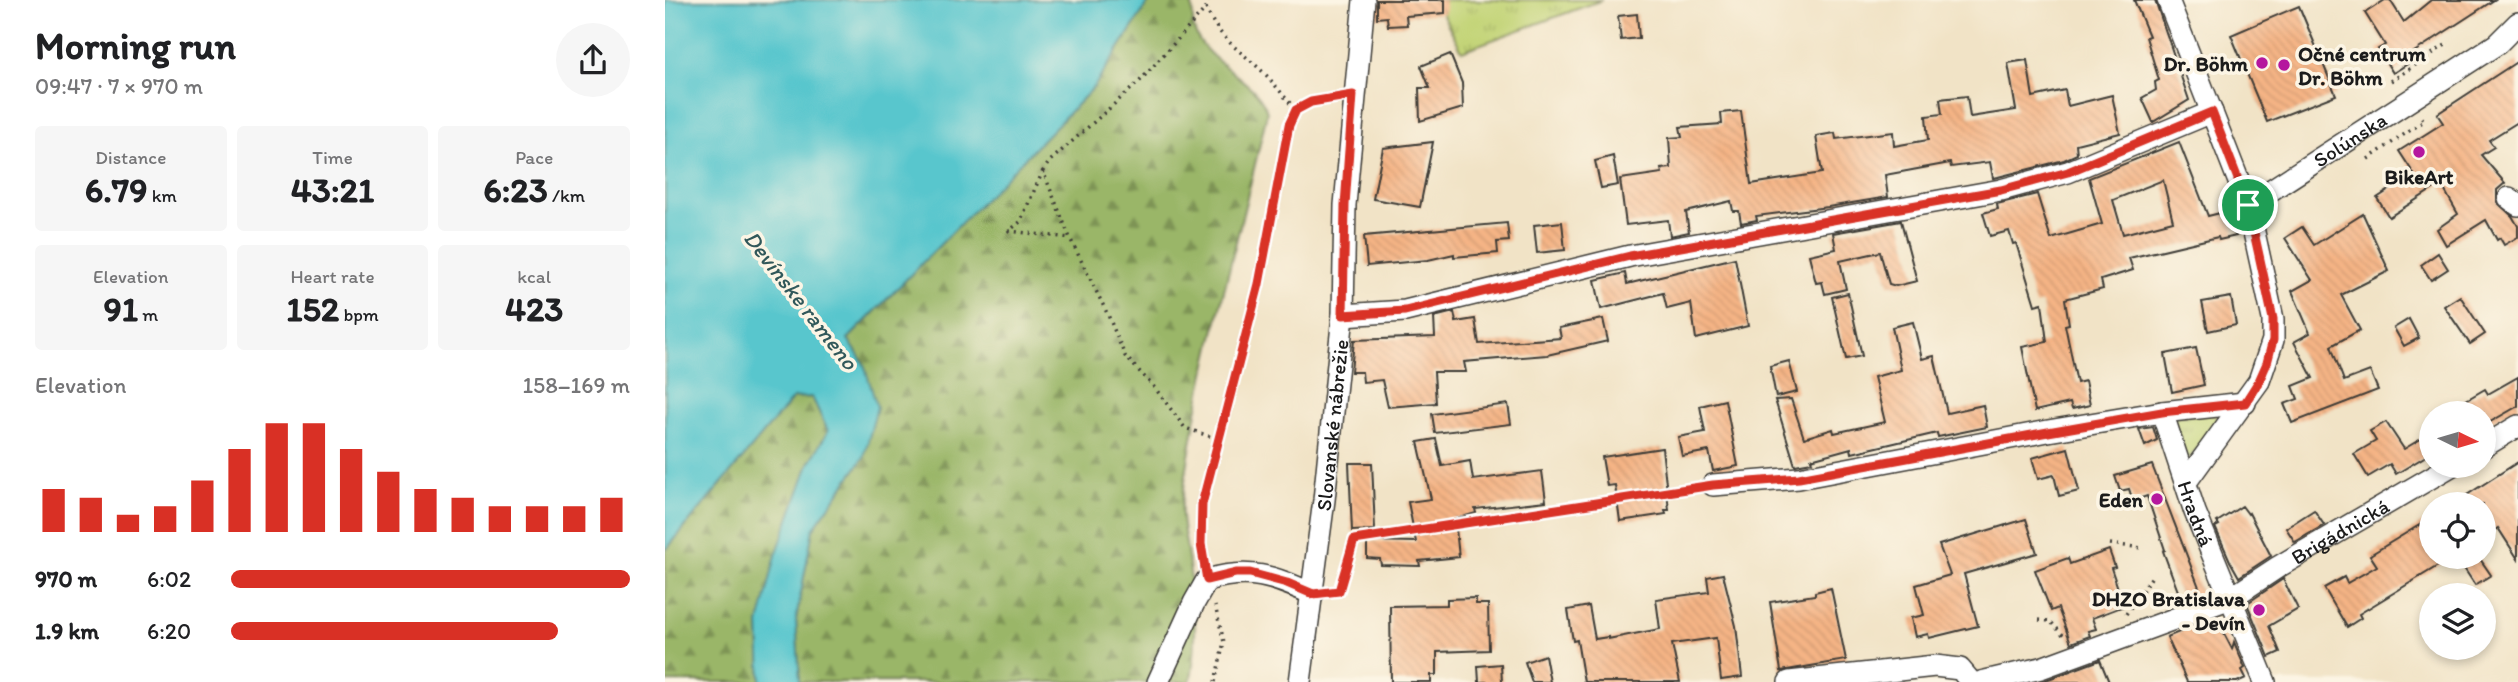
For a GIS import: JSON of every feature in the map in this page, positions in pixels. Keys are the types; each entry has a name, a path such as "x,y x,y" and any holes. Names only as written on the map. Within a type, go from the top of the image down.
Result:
{"street":[{"name":"Slovanské nábrežie","path":"1300,682 1313,594 1343,315 1345,205 1353,95 1364,0"},
{"name":"Hradná","path":"2168,0 2248,205 2270,302 2273,340 2259,381 2186,482 2195,512 2265,682"},
{"name":"Solúnska","path":"2248,205 2497,44 2518,23"},
{"path":"1343,315 1405,311 1630,256 2001,190 2068,172 2212,112"},
{"path":"1713,485 1799,478 2162,412 2245,403"},
{"path":"2162,412 2186,482"},
{"path":"2496,439 2518,426"},
{"name":"Brigádnická","path":"1981,682 2041,668 2231,598 2278,567 2430,478"},
{"path":"1158,682 1207,580 1236,573 1250,573 1287,583 1313,594"},
{"path":"1789,682 1935,666 1960,668 1971,682"}],"path":[{"path":"1070,238 1009,231 1020,222 1050,161 1146,75 1206,8 1208,0"},
{"path":"1206,8 1213,24 1227,42 1266,75 1296,110"},
{"path":"2391,81 2447,44"},
{"path":"1215,682 1224,642 1207,580 1200,523 1202,504 1259,284 1289,125 1296,110 1311,102 1353,95"},
{"path":"1043,171 1070,238 1125,356 1185,428 1218,439"},
{"path":"1313,594 1339,591 1354,540 1713,485"},
{"path":"2110,544 2142,548"},
{"path":"2119,624 2153,575"},
{"path":"2039,620 2050,621 2068,640"}],"green space":[{"path":"1150,0 1192,4 1194,29 1201,43 1255,92 1267,113 1198,405 1182,503 1195,616 1195,649 1190,682 800,682 796,619 813,529 864,457 864,364 848,339 1094,87"},
{"path":"1435,0 1602,0 1462,51"},
{"path":"812,397 828,431 809,464 759,624 761,682 665,682 665,551 793,398"},
{"path":"2214,413 2219,421 2185,464 2168,417"}],"water":[{"name":"Devínske rameno","path":"665,0 1150,0 1094,87 848,339 864,364 877,407 864,457 813,529 796,619 800,682 761,682 759,624 776,555 809,464 828,431 812,397 793,398 665,551"}],"building":[{"path":"1377,0 1445,0 1445,13 1406,16 1407,25 1388,26 1387,17 1377,18"},
{"path":"2134,0 2155,0 2189,100 2153,122 2142,98 2156,90 2155,82 2159,80 2146,37 2149,36"},
{"path":"2385,0 2390,0 2404,22 2431,0 2494,0 2414,52 2417,58 2393,73 2378,49 2385,45 2365,13"},
{"name":"Očné centrum Dr. Böhm","path":"2299,6 2336,95 2267,122 2231,35"},
{"path":"1637,14 1639,38 1621,40 1618,16"},
{"path":"1450,54 1462,83 1463,108 1420,121 1419,88 1430,88 1421,66"},
{"path":"2027,60 2033,97 2065,90 2068,106 2112,95 2120,133 2076,144 2077,154 2064,160 1993,178 1990,162 1951,167 1950,163 1885,175 1888,197 1756,216 1757,220 1741,223 1739,211 1733,211 1731,201 1686,212 1689,232 1670,236 1668,220 1626,225 1620,179 1662,173 1661,169 1671,168 1669,138 1682,137 1680,127 1722,124 1721,113 1741,111 1751,184 1822,173 1816,136 1835,133 1836,139 1893,132 1894,146 1928,140 1926,116 1942,114 1940,99 1967,96 1970,117 2016,110 2008,63"},
{"path":"2518,61 2518,122 2489,140 2494,147 2481,155 2505,183 2497,190 2497,202 2518,226 2518,237 2504,245 2500,238 2497,240 2486,220 2446,245 2437,229 2458,214 2441,184 2389,217 2377,198 2414,174 2399,151 2443,123 2437,114"},
{"path":"1433,142 1420,207 1373,199 1383,148"},
{"path":"2179,142 2208,216 2228,211 2236,236 2219,240 2218,237 2129,258 2133,270 2101,280 2103,289 2065,299 2069,324 2065,325 2077,383 2085,381 2090,405 2072,409 2070,403 2035,411 2022,347 2047,342 2042,303 2035,305 2016,243 2013,244 2009,231 1990,236 1983,213 1998,209 1997,204 2037,194 2051,239 2102,224 2089,178","holes":["2163,180 2173,221 2123,234 2113,200"]},
{"path":"1613,156 1618,185 1601,188 1595,161"},
{"path":"2363,214 2389,271 2341,295 2360,330 2331,346 2344,381 2370,371 2378,390 2292,423 2284,404 2298,399 2293,386 2313,378 2294,342 2310,333 2292,291 2312,280 2285,238 2302,227 2314,245"},
{"path":"1901,221 1917,281 1896,286 1889,284 1880,252 1840,261 1846,289 1825,294 1822,282 1816,283 1809,255 1836,249 1833,233"},
{"path":"1562,222 1565,250 1537,253 1534,225"},
{"path":"1507,223 1509,241 1497,242 1498,253 1454,257 1454,254 1428,260 1367,266 1364,236"},
{"path":"2438,253 2448,269 2431,280 2421,265"},
{"path":"1735,258 1748,326 1696,339 1691,303 1667,309 1663,293 1601,309 1595,280 1625,273 1627,284"},
{"path":"1848,293 1862,356 1846,359 1832,297"},
{"path":"2460,296 2485,334 2470,344 2444,306"},
{"path":"2231,297 2236,325 2208,331 2202,302"},
{"path":"1454,312 1456,322 1475,319 1479,344 1561,338 1559,328 1603,319 1608,341 1547,355 1464,362 1466,372 1434,372 1436,403 1388,407 1382,380 1363,382 1362,372 1351,372 1354,340 1435,337 1434,317"},
{"path":"2409,319 2419,338 2404,346 2394,328"},
{"path":"1913,322 1922,359 1934,356 1947,413 1983,405 1987,427 1938,437 1937,433 1852,453 1851,448 1795,465 1775,400 1791,399 1804,438 1833,429 1834,433 1885,422 1874,377 1901,370 1892,327"},
{"path":"2196,348 2204,385 2172,392 2165,354"},
{"path":"1789,361 1797,392 1776,397 1770,366"},
{"path":"2518,377 2518,406 2496,419 2496,401 2464,401 2485,389 2488,394"},
{"path":"1725,400 1738,466 1713,471 1709,451 1682,456 1678,437 1705,432 1700,406"},
{"path":"1508,404 1511,424 1435,433 1432,414"},
{"path":"2386,422 2404,449 2419,440 2419,460 2396,474 2390,464 2368,477 2354,454 2376,441 2370,431"},
{"path":"2153,427 2157,440 2145,446 2139,429"},
{"path":"1436,439 1442,466 1470,461 1473,480 1542,471 1546,501 1475,509 1476,513 1455,519 1459,557 1419,561 1420,566 1381,565 1380,559 1367,558 1367,541 1416,542 1408,502 1431,499 1418,442"},
{"path":"1662,448 1669,510 1665,510 1666,514 1620,521 1615,485 1607,486 1602,457"},
{"path":"2068,448 2079,491 2059,496 2054,475 2038,479 2032,458"},
{"path":"2518,462 2518,559 2498,528 2496,529 2496,492 2472,492"},
{"path":"1349,463 1372,463 1375,530 1352,531"},
{"path":"2152,465 2202,595 2182,602 2147,496 2133,501 2129,489 2120,491 2115,476"},
{"path":"2242,506 2249,513 2271,556 2239,577 2215,527 2219,525 2217,522"},
{"path":"2314,510 2324,525 2295,542 2286,528"},
{"path":"2026,519 2037,553 1964,574 1978,626 1929,638 1928,634 1915,637 1911,618 1924,615 1916,585 1950,575 1939,545"},
{"path":"2419,525 2419,569 2433,569 2359,614 2361,618 2347,627 2324,588 2344,577 2347,583 2377,566 2370,555"},
{"path":"2109,550 2115,567 2111,568 2124,606 2092,618 2096,629 2088,631 2090,636 2071,643 2058,608 2051,611 2035,570 2068,558 2070,564"},
{"path":"2465,569 2487,569 2491,575 2474,583"},
{"path":"1723,574 1736,626 1742,677 1721,680 1716,638 1672,644 1680,682 1584,682 1577,640 1573,641 1568,610 1589,606 1595,639 1660,629 1656,599 1709,592 1707,577"},
{"path":"2283,579 2298,609 2269,626 2280,652 2269,657 2248,606 2249,602"},
{"path":"1831,588 1846,660 1781,671 1770,602 1815,595 1815,592"},
{"path":"1476,598 1476,604 1488,604 1489,650 1437,652 1437,675 1431,675 1431,682 1391,682 1390,606 1447,605 1447,599"},
{"path":"2211,619 2213,622 2217,620 2232,649 2234,642 2245,668 2242,670 2246,678 2237,682 2187,682 2167,637"},
{"path":"1545,655 1550,682 1532,682 1525,662"},
{"path":"2100,660 2109,682 2039,682 2046,680"},
{"path":"1501,664 1502,682 1479,682 1478,666"}],"place":[{"name":"Dr. Böhm","path":"2262,63"},
{"name":"Očné centrum Dr. Böhm","path":"2284,65"},
{"name":"BikeArt","path":"2419,152"},
{"name":"Eden","path":"2157,499"},
{"name":"DHZO Bratislava - Devín","path":"2259,610"}],"route":[{"path":"1353,95 1345,205 1343,315 1405,311 1630,256 2001,190 2068,172 2212,112 2248,205 2270,302 2273,340 2267,363 2245,403 2162,412 1799,478 1713,485 1354,540 1339,591 1313,594 1287,583 1250,573 1236,573 1207,580 1201,544 1202,504 1259,284 1289,125 1296,110 1311,102 1353,95"}]}
